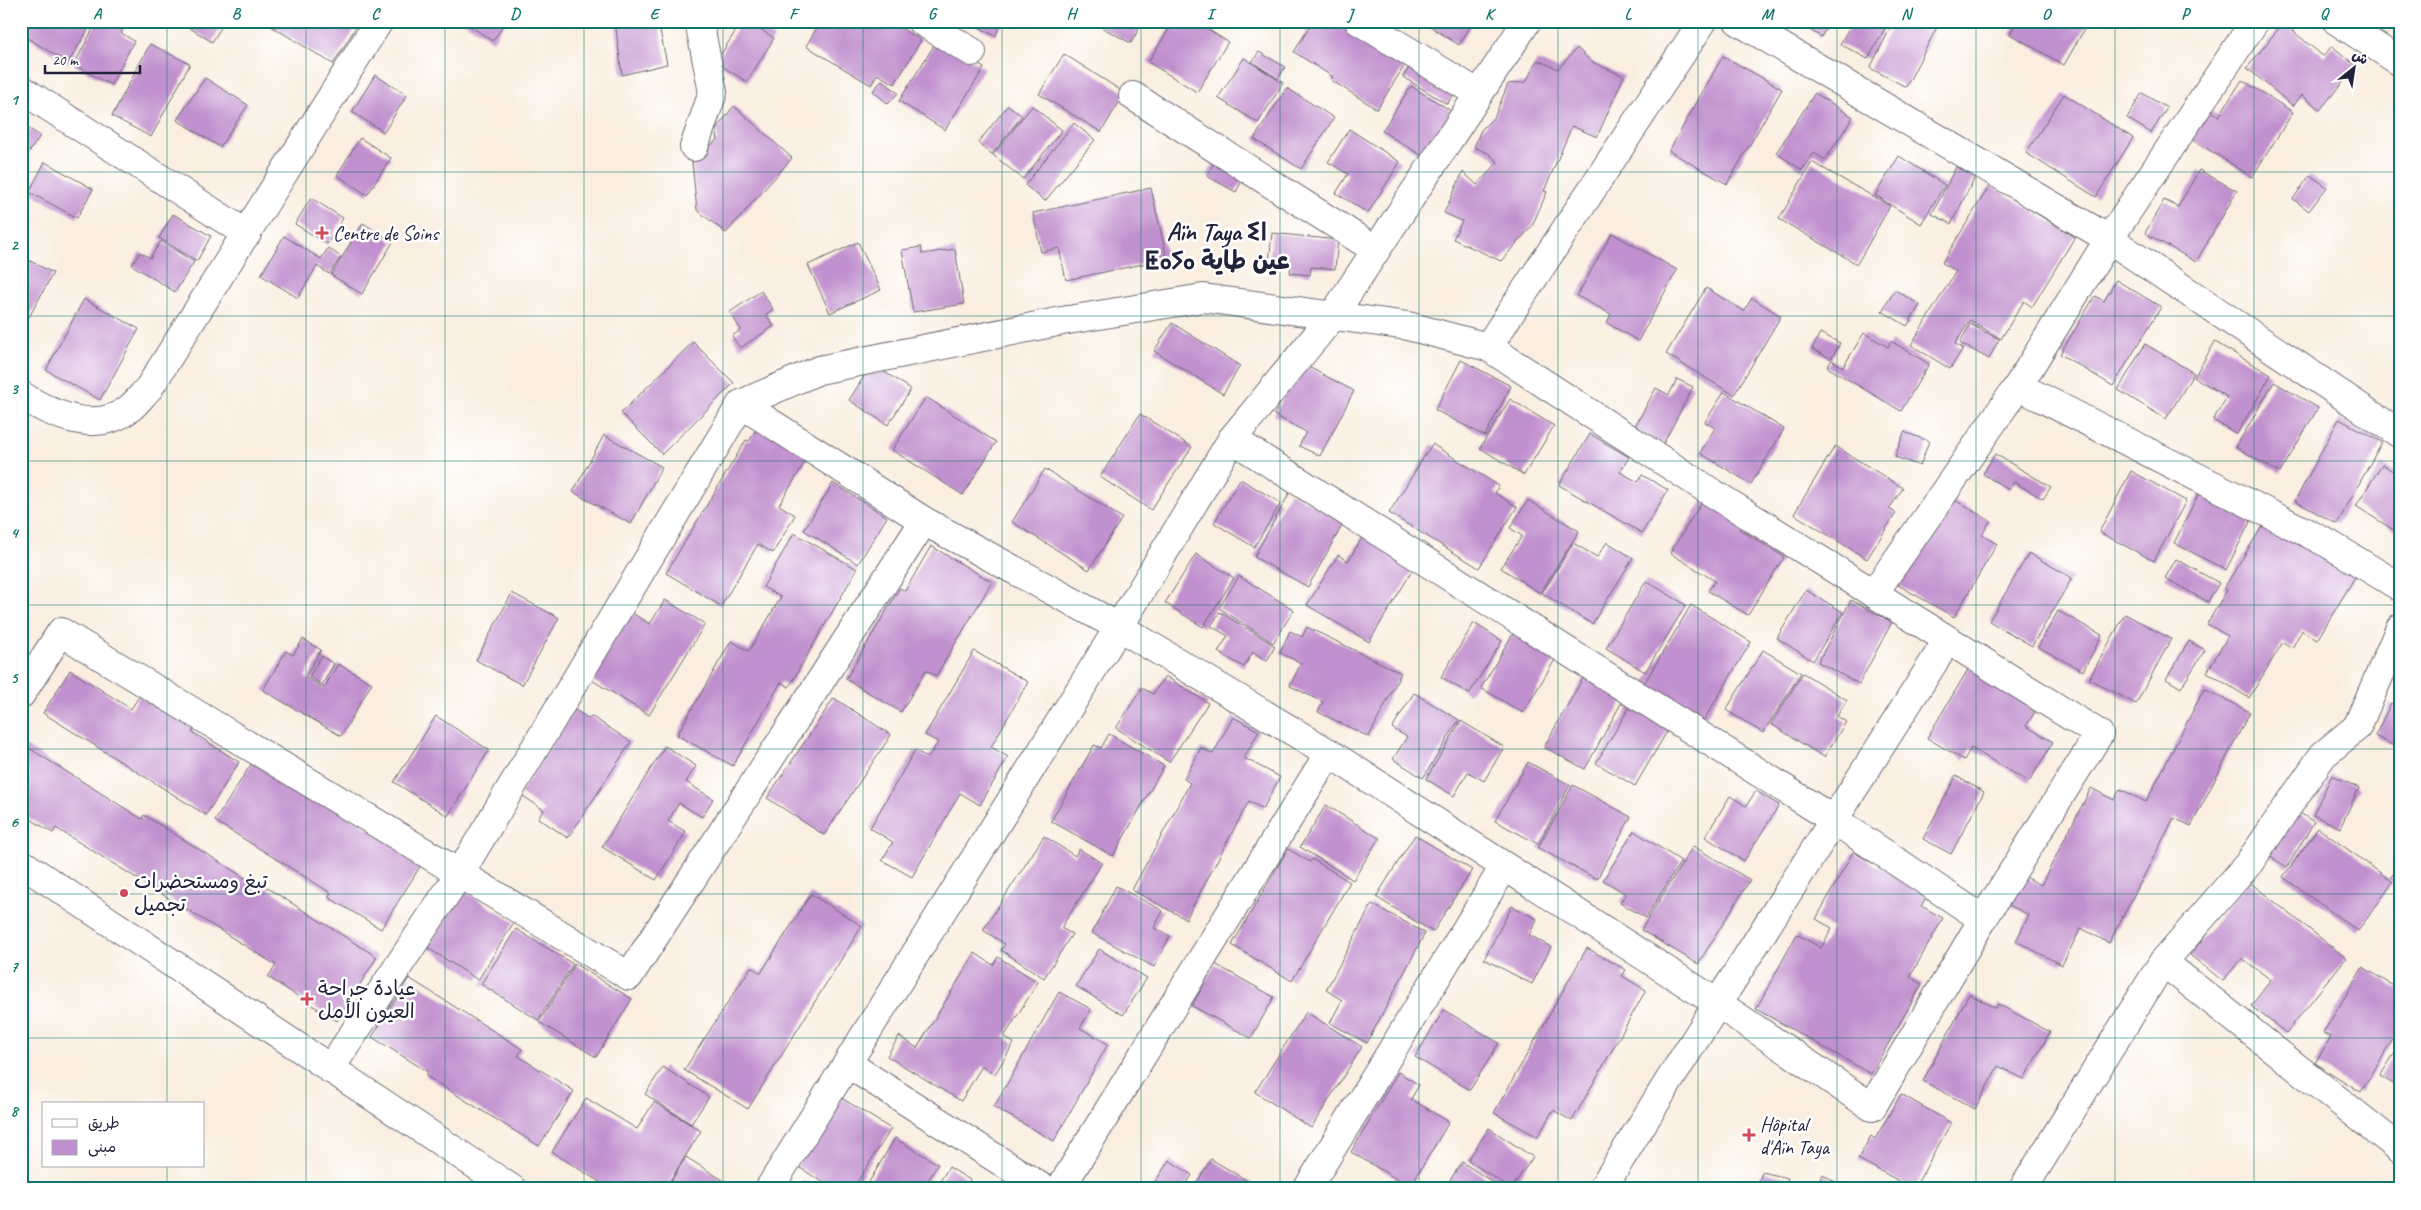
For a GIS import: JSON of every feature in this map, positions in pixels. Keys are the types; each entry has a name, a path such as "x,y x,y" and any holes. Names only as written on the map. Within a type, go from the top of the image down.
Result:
{"street":[{"path":"21,395 46,411 71,419 93,421 112,417 130,408 149,388 379,21"},
{"path":"694,147 713,92 699,21"},
{"path":"921,21 972,52"},
{"path":"1359,21 1479,94"},
{"path":"769,1189 1119,626 1232,439 1332,317 1527,21"},
{"path":"1488,347 1703,21"},
{"path":"1738,21 2109,239 2400,434"},
{"path":"1874,593 2018,386 2109,239 2255,21"},
{"path":"2338,21 2400,62"},
{"path":"21,89 246,234"},
{"path":"1133,96 1376,250"},
{"path":"330,1069 460,873 741,404 819,370 1062,322 1203,298 1408,326 1488,347 1711,492 1874,593 1946,641 2099,734 1983,919 1872,1107 1716,1003 1329,753 1119,626 924,521 741,404"},
{"path":"2018,386 2329,544 2400,588"},
{"path":"1232,439 1834,820 1983,919"},
{"path":"21,694 61,632 629,976 924,521"},
{"path":"2023,1189 2163,962 2249,863 2323,755 2357,727 2400,628"},
{"path":"1602,1189 1716,1003 1946,641"},
{"path":"1060,1189 1329,753"},
{"path":"21,863 512,1189"},
{"path":"1307,1189 1504,867"},
{"path":"2163,962 2400,1149"},
{"path":"848,1064 1044,1189"}],"building":[{"path":"21,21 93,21 68,63 21,34"},
{"path":"97,21 127,21 121,33 134,41 111,85 74,65"},
{"path":"179,21 225,21 212,42"},
{"path":"274,21 346,21 356,27 333,64 271,26"},
{"path":"462,21 506,21 493,41"},
{"path":"615,21 658,21 667,64 622,75"},
{"path":"742,21 748,21 774,38 747,82 716,62"},
{"path":"821,21 889,21 921,40 895,84 877,74 871,85 806,46"},
{"path":"968,21 1003,21 995,36"},
{"path":"1104,21 1143,21 1131,43 1101,27"},
{"path":"1174,21 1195,21 1228,42 1197,92 1148,62"},
{"path":"1313,21 1347,21 1408,60 1377,109 1331,80 1333,77 1294,52"},
{"path":"1422,21 1474,21 1459,45"},
{"path":"1796,21 1831,21 1821,37"},
{"path":"1853,21 1889,21 1868,59 1840,44"},
{"path":"1894,21 1940,21 1906,87 1870,68"},
{"path":"2017,21 2089,21 2064,65 2010,34"},
{"path":"2283,23 2323,56 2332,46 2356,66 2320,110 2302,95 2293,106 2247,68"},
{"path":"938,39 984,68 945,130 899,101"},
{"path":"150,44 190,64 151,137 112,116"},
{"path":"1577,48 1592,62 1624,76 1597,137 1572,126 1544,191 1547,192 1532,226 1501,261 1453,239 1462,221 1444,213 1463,172 1477,185 1498,162 1488,153 1474,147 1481,130 1495,116 1508,84 1526,82 1537,60 1558,69"},
{"path":"1259,52 1285,67 1278,79 1252,62"},
{"path":"1064,54 1125,93 1101,132 1039,94"},
{"path":"1723,56 1782,89 1727,184 1669,151"},
{"path":"1416,57 1460,85 1447,104 1403,77"},
{"path":"1244,58 1283,83 1258,123 1218,98"},
{"path":"375,75 407,95 384,132 352,112"},
{"path":"205,78 248,105 220,147 177,120"},
{"path":"882,80 898,93 888,104 873,91"},
{"path":"2242,80 2293,112 2252,177 2184,134 2202,105 2219,116"},
{"path":"1411,86 1453,112 1424,157 1382,131"},
{"path":"1287,88 1334,118 1301,169 1254,139"},
{"path":"1815,93 1853,117 1825,160 1814,153 1802,170 1776,153"},
{"path":"2142,93 2167,108 2151,133 2127,118"},
{"path":"2064,94 2133,138 2096,197 2026,153"},
{"path":"1008,105 1022,116 992,154 978,143"},
{"path":"734,106 792,158 726,233 697,210 692,163 718,139 716,129"},
{"path":"1032,106 1062,130 1023,179 993,155"},
{"path":"1074,123 1095,140 1045,201 1025,185"},
{"path":"25,126 40,136 21,164 21,131"},
{"path":"1349,129 1400,162 1368,213 1336,193 1348,174 1328,162"},
{"path":"360,138 391,158 367,195 337,175"},
{"path":"1218,155 1247,171 1236,192 1207,176"},
{"path":"1899,156 1945,185 1921,224 1875,195"},
{"path":"45,162 93,189 77,218 29,192"},
{"path":"1812,162 1890,206 1857,264 1779,219"},
{"path":"1956,167 1975,177 1951,224 1932,214"},
{"path":"2199,170 2237,191 2196,262 2145,233 2164,200 2178,207"},
{"path":"2310,175 2327,187 2309,211 2293,199"},
{"path":"1990,185 2075,237 2032,307 2024,301 2001,339 1970,320 1955,344 1963,348 1950,369 1911,345 1956,271 1942,263"},
{"path":"1151,188 1167,259 1066,280 1059,248 1041,252 1033,213"},
{"path":"311,198 343,218 327,244 295,224"},
{"path":"173,214 211,236 197,261 159,238"},
{"path":"363,223 393,242 362,294 331,275"},
{"path":"1272,233 1338,240 1335,269 1311,267 1310,275 1290,273 1291,265 1269,262"},
{"path":"1612,233 1677,270 1638,341 1607,323 1611,314 1577,296"},
{"path":"284,236 321,259 328,248 341,257 329,274 317,266 298,298 261,275"},
{"path":"161,241 194,262 175,292 132,265 140,252 150,258"},
{"path":"858,242 881,290 830,313 808,265"},
{"path":"921,247 922,254 955,249 964,304 913,312 902,250"},
{"path":"21,256 53,273 21,332"},
{"path":"2116,280 2161,307 2113,386 2060,354 2095,296 2104,301"},
{"path":"1706,288 1744,311 1752,298 1781,316 1734,395 1666,354"},
{"path":"1895,290 1920,305 1907,326 1882,311"},
{"path":"761,291 773,309 766,314 774,326 740,348 732,336 741,330 730,312"},
{"path":"84,299 139,329 100,400 46,370"},
{"path":"1172,323 1240,366 1223,394 1154,351"},
{"path":"1970,324 1999,339 1989,359 1960,343"},
{"path":"1820,333 1840,343 1831,359 1812,349"},
{"path":"1864,333 1888,347 1891,341 1929,364 1901,411 1827,367 1832,360 1843,367"},
{"path":"693,342 734,383 662,454 621,413"},
{"path":"2215,342 2271,375 2237,434 2213,420 2227,397 2194,377"},
{"path":"2145,344 2194,373 2166,419 2118,390"},
{"path":"1461,360 1511,386 1485,436 1435,410"},
{"path":"1301,363 1354,391 1320,456 1299,446 1306,432 1274,415"},
{"path":"872,364 911,389 888,425 849,400"},
{"path":"1677,379 1693,387 1662,446 1633,430 1656,388 1669,395"},
{"path":"2274,382 2318,408 2280,473 2236,447"},
{"path":"1724,392 1784,429 1751,484 1700,453 1715,428 1705,422"},
{"path":"926,397 996,442 963,495 892,450"},
{"path":"1510,399 1554,426 1524,475 1480,448"},
{"path":"1140,414 1192,447 1151,510 1100,477"},
{"path":"2339,419 2382,442 2337,524 2295,501"},
{"path":"760,424 810,454 779,505 795,515 773,553 758,544 721,606 666,573 746,440 749,441"},
{"path":"1904,432 1929,441 1920,466 1895,457"},
{"path":"1590,434 1629,457 1620,472 1638,482 1642,475 1668,490 1642,533 1559,485"},
{"path":"604,435 662,467 631,524 573,492"},
{"path":"1432,444 1499,486 1495,493 1517,507 1479,568 1389,513"},
{"path":"1835,446 1903,488 1889,509 1896,513 1867,559 1794,514"},
{"path":"1995,454 2051,487 2043,499 2014,482 2009,490 1983,474"},
{"path":"2382,464 2397,474 2400,470 2400,523 2395,531 2356,506"},
{"path":"1045,469 1122,518 1089,570 1012,522"},
{"path":"2131,471 2186,501 2154,561 2099,532"},
{"path":"1240,479 1281,503 1254,547 1214,523"},
{"path":"833,483 887,517 858,564 804,530"},
{"path":"2201,489 2253,516 2226,570 2174,543"},
{"path":"1290,492 1344,522 1308,587 1254,557"},
{"path":"1948,496 1990,521 1982,535 1997,544 1954,617 1898,585"},
{"path":"1705,497 1743,522 1739,529 1784,557 1748,615 1708,591 1715,581 1670,553"},
{"path":"1528,500 1579,531 1540,593 1501,568 1522,536 1510,528"},
{"path":"2268,517 2358,572 2317,640 2302,630 2292,648 2283,642 2249,698 2207,672 2228,636 2207,624 2227,590 2224,588"},
{"path":"794,533 857,569 789,687 781,682 733,766 677,735 731,641 749,651 781,597 763,587"},
{"path":"1363,536 1414,568 1369,642 1307,605 1338,555 1348,561"},
{"path":"1607,542 1633,558 1592,624 1542,593 1573,543 1597,557"},
{"path":"931,546 992,582 936,676 926,670 901,712 846,679 900,588 905,591"},
{"path":"2029,553 2072,578 2032,646 1989,621"},
{"path":"1196,554 1234,578 1203,627 1165,603"},
{"path":"2176,559 2219,583 2208,602 2165,578"},
{"path":"1239,576 1294,610 1273,643 1219,608"},
{"path":"1646,581 1686,605 1645,672 1606,648"},
{"path":"1806,590 1843,612 1813,661 1777,638"},
{"path":"512,593 559,618 522,685 476,660"},
{"path":"665,600 705,624 649,715 590,679 630,612 650,624"},
{"path":"1851,600 1892,622 1859,684 1818,662"},
{"path":"1691,605 1751,642 1702,723 1642,687"},
{"path":"2058,611 2102,635 2083,671 2038,647"},
{"path":"1220,612 1275,646 1267,661 1253,652 1244,667 1218,652 1228,636 1211,626"},
{"path":"2125,614 2171,639 2136,704 2089,679"},
{"path":"1474,623 1502,641 1469,694 1441,677"},
{"path":"1307,627 1401,673 1369,737 1318,712 1323,702 1290,686 1301,663 1280,653 1290,631 1302,637"},
{"path":"1514,632 1556,658 1523,713 1481,688"},
{"path":"303,639 321,650 305,677 324,688 338,664 372,683 341,736 263,690 286,651 293,655"},
{"path":"2189,641 2205,650 2181,688 2166,679"},
{"path":"1763,650 1801,673 1763,733 1726,710"},
{"path":"974,651 1028,682 991,747 1008,757 980,805 960,793 912,877 882,860 893,842 870,828 915,750 928,758 938,742 925,735"},
{"path":"321,656 334,664 322,685 309,677"},
{"path":"1970,666 2038,707 2026,726 2053,742 2029,782 1971,748 1964,760 1927,738"},
{"path":"70,670 131,709 140,695 194,729 192,732 239,762 206,815 43,713"},
{"path":"1803,673 1847,700 1837,716 1846,722 1824,757 1771,724"},
{"path":"1165,676 1208,703 1169,762 1116,728 1142,688 1153,694"},
{"path":"1584,676 1624,698 1585,769 1544,747"},
{"path":"2204,689 2250,712 2191,826 2174,818 2109,943 2081,928 2062,965 2016,941 2029,915 2001,901 2016,872 2041,885 2091,788 2114,800 2120,789 2146,802"},
{"path":"1414,693 1459,720 1423,778 1393,759 1407,737 1392,728"},
{"path":"834,698 891,735 824,835 767,798"},
{"path":"2391,703 2400,708 2400,749 2375,736"},
{"path":"1631,705 1669,728 1635,786 1596,763"},
{"path":"575,710 589,719 591,716 631,742 568,838 538,818 544,810 520,794"},
{"path":"436,716 489,750 448,816 394,782"},
{"path":"1233,717 1259,731 1244,758 1280,777 1263,809 1249,801 1186,919 1132,890 1190,783 1184,779 1201,748 1213,754"},
{"path":"1461,721 1504,747 1484,781 1468,772 1454,796 1426,779"},
{"path":"1109,734 1164,766 1113,856 1051,821 1094,745 1101,748"},
{"path":"24,745 142,819 144,815 253,883 255,880 377,957 337,1021 268,977 276,965 56,828 53,833 21,813 21,750"},
{"path":"665,746 696,766 686,782 713,799 702,817 679,803 668,821 686,832 656,880 602,847"},
{"path":"255,758 423,862 381,929 328,897 331,893 215,821"},
{"path":"1528,762 1570,785 1538,844 1495,821"},
{"path":"2332,775 2359,788 2340,828 2313,815"},
{"path":"1956,776 1984,792 1951,854 1923,839"},
{"path":"1573,785 1631,817 1597,879 1538,848"},
{"path":"1756,791 1779,805 1744,861 1705,837 1730,796 1746,806"},
{"path":"1326,805 1379,838 1353,880 1300,847"},
{"path":"2295,810 2314,822 2287,867 2267,855"},
{"path":"2318,828 2393,882 2358,931 2283,877"},
{"path":"1634,831 1681,861 1646,918 1620,903 1626,894 1603,880"},
{"path":"1415,835 1472,870 1433,932 1376,897"},
{"path":"1044,836 1075,856 1079,849 1102,863 1061,928 1072,934 1044,978 1001,950 1005,944 983,930"},
{"path":"1693,846 1750,880 1698,964 1641,930"},
{"path":"1288,849 1310,862 1312,859 1350,882 1292,981 1232,945"},
{"path":"1853,852 1928,894 1921,906 1943,918 1910,977 1922,984 1871,1074 1756,1009 1797,934 1821,948 1832,928 1816,919"},
{"path":"2400,865 2400,884 2391,877"},
{"path":"2248,881 2346,958 2286,1033 2251,1006 2271,980 2242,958 2223,981 2190,955"},
{"path":"1116,886 1163,911 1154,928 1170,936 1154,967 1092,933"},
{"path":"464,891 514,922 478,980 428,948"},
{"path":"811,894 862,926 748,1109 684,1070 751,967 761,973"},
{"path":"1372,904 1425,933 1367,1043 1330,1023 1342,1000 1326,990"},
{"path":"1512,906 1537,919 1529,935 1551,947 1532,984 1484,959"},
{"path":"516,929 573,964 538,1020 481,984"},
{"path":"1587,948 1626,970 1622,976 1646,990 1572,1121 1553,1110 1538,1137 1494,1113"},
{"path":"1099,949 1147,978 1123,1015 1076,986"},
{"path":"975,953 993,965 998,957 1038,982 1004,1037 1014,1043 995,1074 982,1066 961,1101 887,1056 899,1036 917,1048"},
{"path":"575,964 632,999 596,1057 539,1022"},
{"path":"1215,964 1274,997 1251,1038 1192,1006"},
{"path":"2363,967 2400,990 2400,1028 2361,1092 2315,1063 2331,1037 2323,1033"},
{"path":"409,978 522,1049 518,1056 574,1091 539,1146 426,1076 428,1072 372,1037"},
{"path":"1059,992 1091,1009 1080,1028 1108,1044 1054,1141 994,1107"},
{"path":"1969,994 1996,1008 1998,1004 2050,1032 2024,1079 1998,1066 1975,1109 1923,1081"},
{"path":"1444,1010 1499,1043 1470,1090 1415,1057"},
{"path":"1306,1012 1362,1047 1311,1128 1255,1092"},
{"path":"2400,1045 2400,1088 2380,1076"},
{"path":"663,1067 709,1097 691,1124 645,1094"},
{"path":"1398,1072 1419,1085 1411,1099 1449,1122 1410,1187 1351,1152"},
{"path":"1901,1094 1951,1123 1914,1189 1858,1159 1871,1136 1875,1139"},
{"path":"840,1097 891,1129 853,1189 834,1189 797,1166"},
{"path":"586,1098 637,1129 654,1102 701,1131 665,1189 611,1189 552,1152"},
{"path":"1489,1128 1533,1157 1511,1189 1468,1160"},
{"path":"895,1138 938,1164 923,1189 865,1189"},
{"path":"686,1157 737,1189 666,1189"},
{"path":"1211,1159 1261,1189 1193,1189"},
{"path":"1169,1160 1192,1175 1183,1189 1151,1189"},
{"path":"1462,1162 1503,1189 1444,1189"},
{"path":"949,1167 970,1180 965,1189 935,1189"},
{"path":"1762,1172 1788,1178 1785,1189 1757,1189"},
{"path":"1823,1174 1846,1189 1814,1189"},
{"path":"805,1181 819,1189 800,1189"}],"place":[{"name":"Centre de Soins","path":"322,233"},
{"name":"تبغ ومستحضرات تجميل","path":"124,893"},
{"name":"عيادة جراحة العيون الأمل","path":"307,999"},
{"name":"Hôpital d'Aïn Taya","path":"1749,1135"}],"district":[{"name":"Aïn Taya ⵉⵏ ⵟⴰⵢⴰ عين طاية","path":"1217,246"}]}
